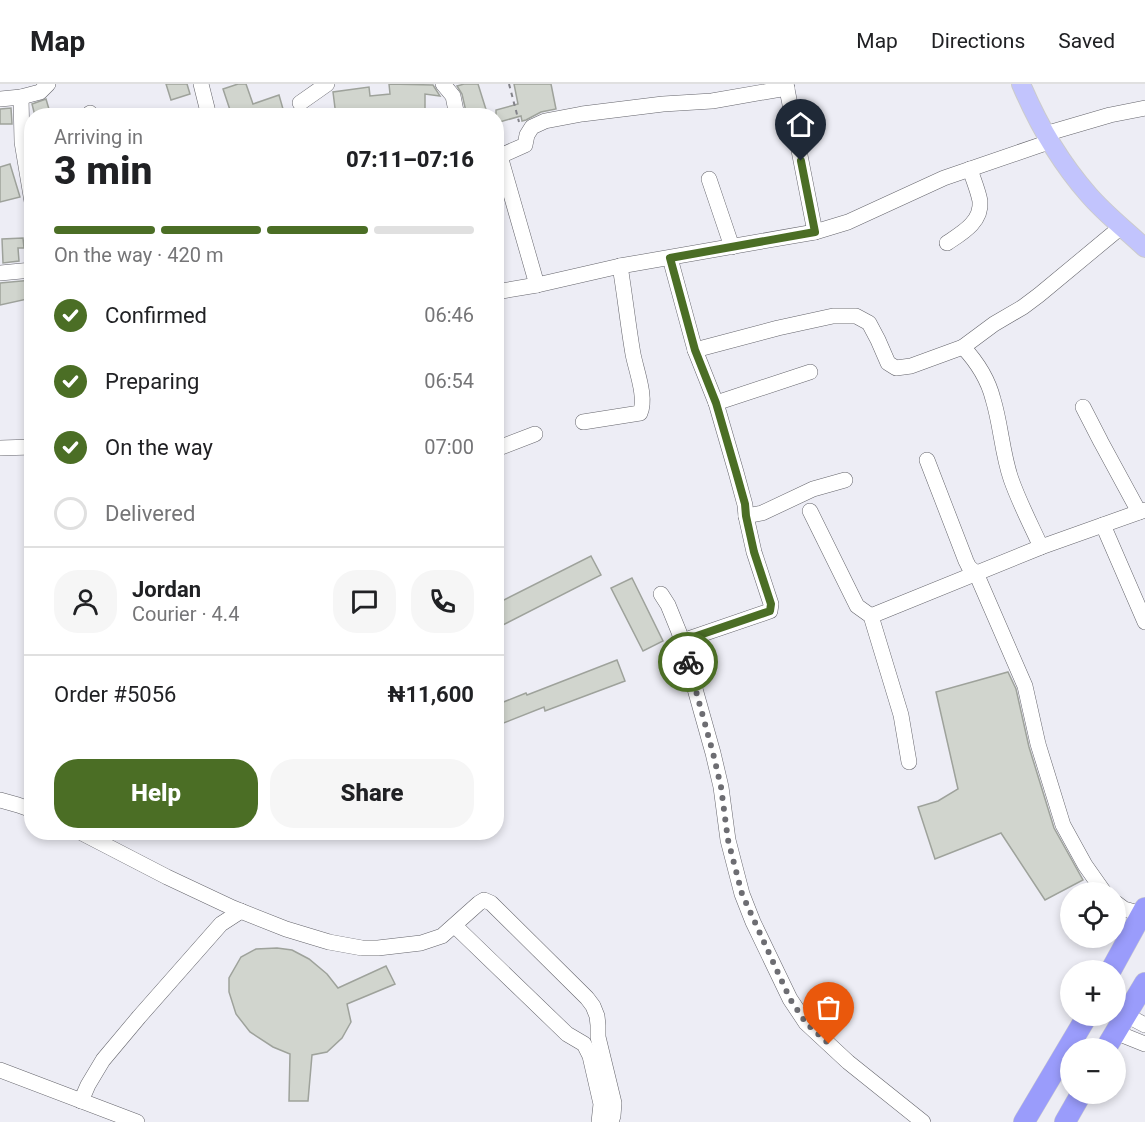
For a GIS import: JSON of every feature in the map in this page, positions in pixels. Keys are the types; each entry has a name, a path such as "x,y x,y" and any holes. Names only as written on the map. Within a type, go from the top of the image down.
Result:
{"highway":[{"path":"1116,960 1143,911"},
{"path":"1116,1032 1145,983"},
{"path":"1024,1122 1081,1026"},
{"path":"1065,1122 1075,1104"}],"main road":[{"path":"1021,84 1035,116 1060,160 1089,195 1145,248"}],"street":[{"path":"0,99 40,93 48,84"},
{"path":"201,84 207,108"},
{"path":"300,103 325,84"},
{"path":"444,84 453,96 455,108"},
{"path":"504,154 525,145 532,127 545,121 663,104 712,101 786,86 815,232"},
{"path":"21,97 24,154"},
{"path":"504,291 620,266 815,232 848,222 944,178 1047,138 1110,116 1145,108"},
{"path":"947,243 964,232 976,220 980,202 970,169"},
{"path":"504,176 537,285"},
{"path":"709,179 732,247"},
{"path":"695,350 833,316 856,315 869,323 888,363 896,368 911,366 963,347 1040,295 1121,227"},
{"path":"670,258 695,350 716,403 745,504 756,560 771,604 770,611 682,641"},
{"path":"583,422 640,413 643,408 620,266"},
{"path":"0,273 24,271"},
{"path":"963,347 974,359 994,399 1011,480 1041,547"},
{"path":"716,403 810,372"},
{"path":"871,616 1041,547 1142,511 1083,407"},
{"path":"504,446 535,434"},
{"path":"0,448 24,447"},
{"path":"927,460 966,561 976,573 1025,686 1038,744 1063,825 1097,882"},
{"path":"746,516 762,513 813,489 845,480"},
{"path":"810,511 858,606 871,616 901,715 909,762"},
{"path":"1103,525 1145,622"},
{"path":"661,594 668,605 682,641 713,753 721,787 728,840 742,894 790,999 806,1023 848,1062 923,1122"},
{"path":"0,800 24,807"},
{"path":"95,840 221,903 286,929 329,942 362,948 421,943 442,936 479,903 484,900 491,903 593,1006 614,1104 611,1122"},
{"path":"221,903 221,924"},
{"path":"1126,909 1143,911"},
{"path":"81,1101 87,1085 103,1060 139,1017 221,924 241,911"},
{"path":"454,926 567,1034 584,1044 590,1056 601,1104 599,1122"},
{"path":"1116,1032 1145,1025"},
{"path":"1116,1032 1145,1044"},
{"path":"0,1070 137,1122"}],"path":[{"path":"509,84 520,125 528,134"}],"building":[{"path":"166,84 187,84 190,94 171,100"},
{"path":"246,84 253,104 279,95 283,108 229,108 223,89"},
{"path":"389,84 433,85 440,96 425,94 425,108 335,108 333,92 369,87 370,96 390,94"},
{"path":"478,84 486,108 465,108 462,94 457,86"},
{"path":"514,84 551,84 556,109 541,112 522,121 521,116 504,121 503,108 518,104"},
{"path":"46,99 49,108 33,108 32,104"},
{"path":"11,108 12,124 0,124 0,109"},
{"path":"10,164 20,197 0,202 0,167"},
{"path":"23,238 24,248 18,248 19,261 3,263 2,239"},
{"path":"24,281 24,300 0,305 0,283"},
{"path":"591,556 601,575 504,624 504,600"},
{"path":"632,578 663,641 643,651 611,588"},
{"path":"617,660 625,681 545,711 544,707 504,723 504,702 526,693 527,695"},
{"path":"1008,672 1016,689 1029,747 1054,828 1083,880 1060,882 1060,892 1045,900 1001,833 935,859 918,807 938,801 958,789 936,692"},
{"path":"256,949 292,950 309,959 327,974 338,988 386,966 395,984 347,1004 351,1022 342,1038 327,1052 312,1055 308,1101 289,1101 290,1054 273,1047 250,1032 236,1014 229,992 229,978 241,957"}],"way so far":[{"path":"688,662 721,787 728,840 742,894 790,999 806,1023 829,1044"}],"route":[{"path":"688,662 682,641 770,611 771,604 758,568 745,504 716,403 695,350 670,258 815,232 801,161"}]}
